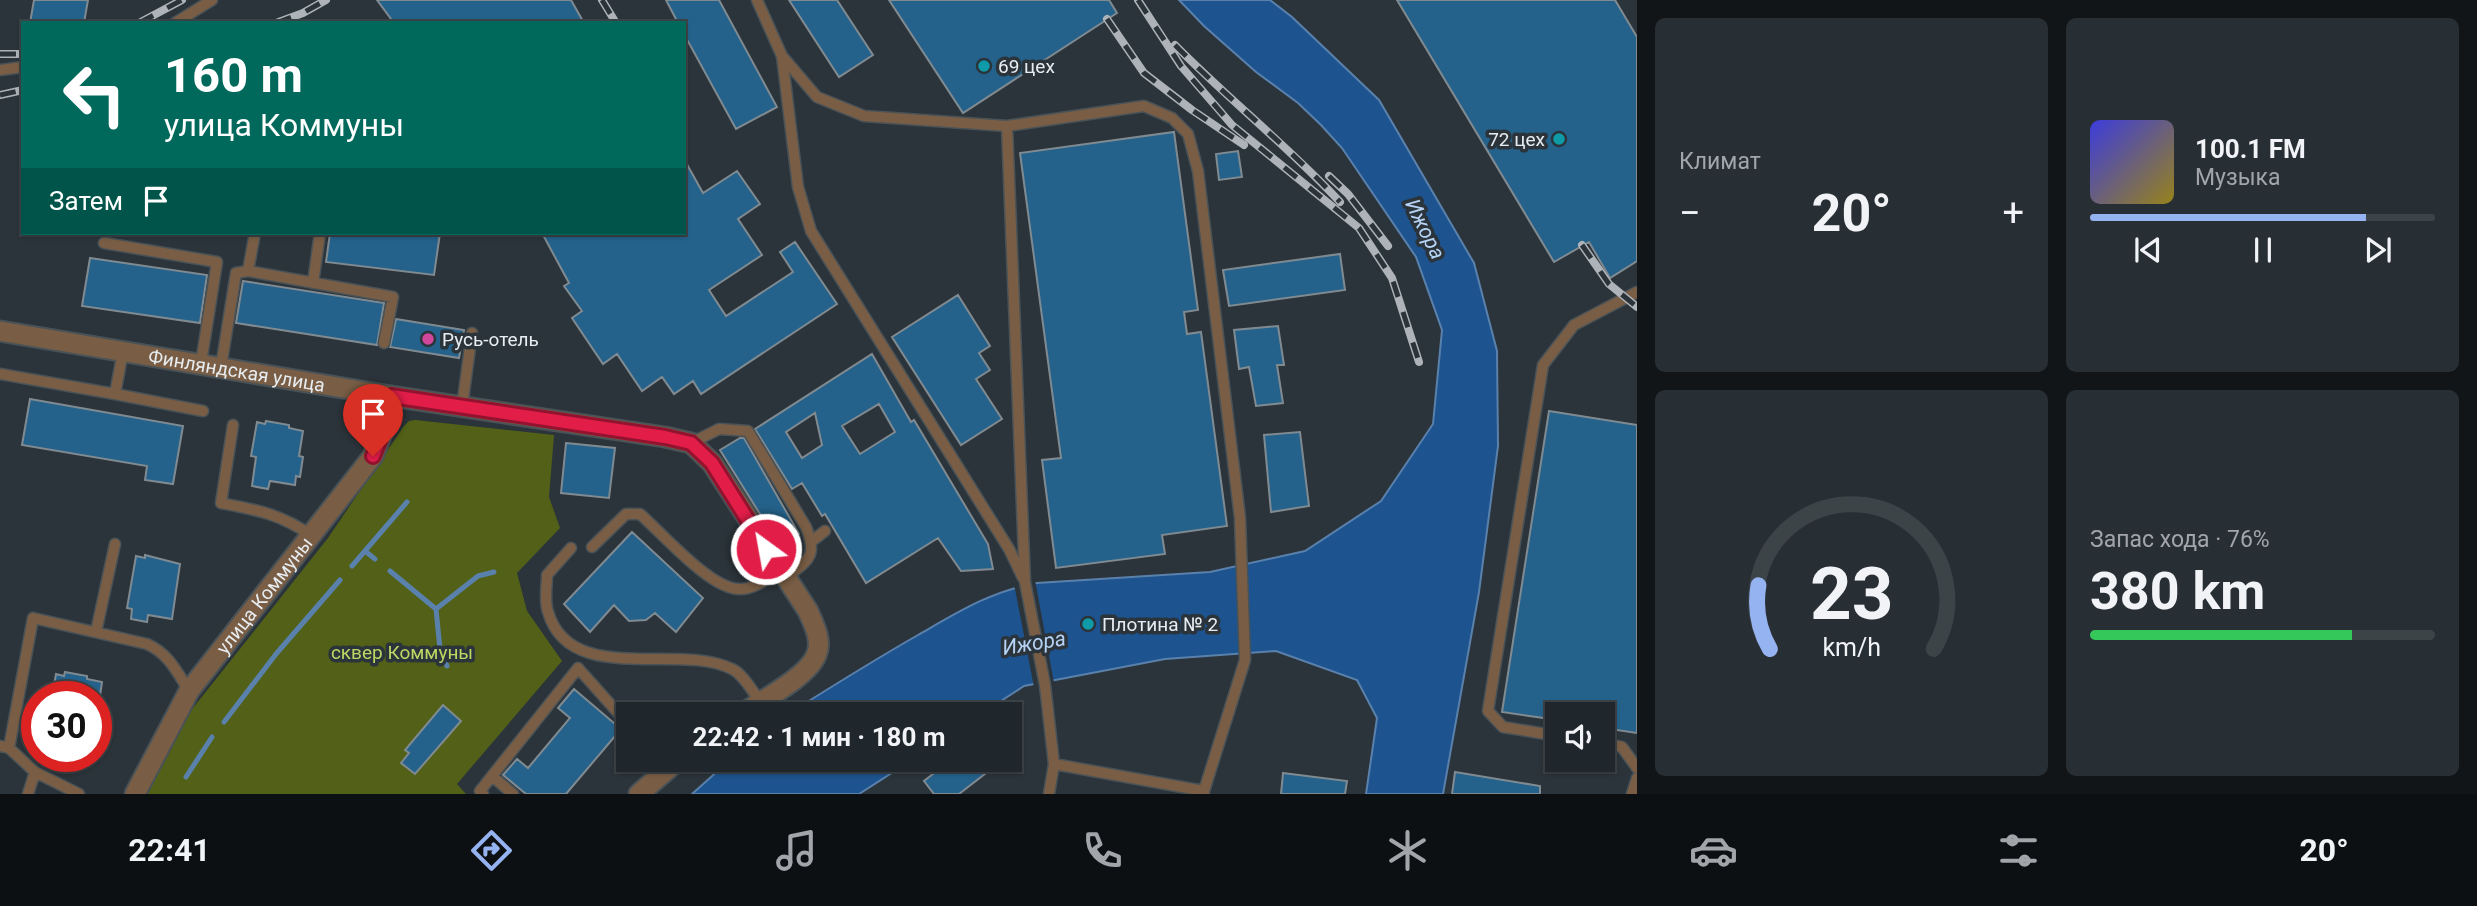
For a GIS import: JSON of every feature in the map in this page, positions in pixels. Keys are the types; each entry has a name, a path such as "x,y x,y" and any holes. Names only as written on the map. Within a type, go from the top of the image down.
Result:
{"street":[{"name":"Финляндская улица","path":"0,331 691,443"},
{"name":"улица Коммуны","path":"135,794 189,691 373,456 385,426 391,396"},
{"path":"691,443 712,463 817,630 818,651 808,669 760,701"},
{"path":"639,794 660,772"}],"lane":[{"path":"178,21 212,0"},
{"path":"757,0 782,56 817,97 864,116 1007,126 1144,106 1172,118 1188,134 1198,171 1240,518 1245,660 1204,793 1054,764"},
{"path":"782,56 798,187 811,231 1009,549 1025,582"},
{"path":"0,70 21,67"},
{"path":"1007,126 1025,582 1045,685 1054,764 1049,794"},
{"path":"248,271 255,235"},
{"path":"313,283 320,235"},
{"path":"104,243 217,262 201,363"},
{"path":"221,367 236,273 248,271 393,296 384,343"},
{"path":"1545,734 1503,727 1488,711 1543,365 1574,325 1637,292"},
{"path":"462,407 472,333"},
{"path":"115,394 123,351"},
{"path":"0,374 203,411"},
{"path":"233,425 221,503 270,512 291,521 313,536"},
{"path":"592,547 626,514 640,514 722,586 740,589 759,584 807,562 812,553 806,527 748,431 719,429 691,443"},
{"path":"811,541 825,531"},
{"path":"96,632 115,544"},
{"path":"571,548 547,575 547,610 554,629 569,643 590,655 712,661 735,670 760,701"},
{"path":"21,760 5,747 33,618 147,644 161,650 189,691"},
{"path":"483,794 480,791 578,668 616,711"},
{"path":"1615,746 1622,747 1637,768"},
{"path":"27,794 35,772 79,794"},
{"path":"492,776 513,794"},
{"path":"1632,794 1637,778"}],"green space":[{"name":"сквер Коммуны","path":"415,420 554,435 549,497 560,528 517,573 527,611 562,661 457,784 466,794 145,794 189,713 328,538 404,426"}],"water":[{"name":"Ижора","path":"1179,0 1270,0 1292,17 1379,100 1474,263 1497,351 1498,446 1479,592 1443,794 1366,794 1377,718 1357,680 1276,651 1165,659 1024,686 999,702 807,702 947,618 1005,591 1037,583 1210,572 1305,551 1381,501 1433,424 1442,330 1416,257 1342,148 1321,125 1204,26"},
{"path":"717,772 893,772 859,794 692,794"}],"pier":[{"path":"1035,580 1054,683 1034,687 1014,584"}],"building":[{"path":"34,0 88,0 84,21 30,21"},
{"path":"377,0 571,0 583,21 393,21"},
{"path":"666,0 719,0 777,107 736,129 686,38 686,21 677,21"},
{"path":"789,0 837,0 873,55 839,77"},
{"name":"69 цех","path":"889,0 1109,0 1117,13 963,113"},
{"name":"72 цех","path":"1397,0 1615,0 1637,37 1637,261 1610,278 1589,242 1554,262"},
{"path":"1174,132 1198,310 1184,312 1187,334 1201,332 1227,526 1162,535 1165,554 1056,568 1042,460 1061,458 1020,153"},
{"path":"1238,151 1242,177 1219,180 1216,154"},
{"path":"686,163 703,193 737,171 760,204 738,219 762,255 709,290 726,316 793,272 780,252 795,242 837,304 701,394 693,381 674,394 662,377 642,391 617,354 603,364 572,318 582,311 564,286 569,283 543,235 686,235"},
{"path":"330,235 440,235 434,275 326,262"},
{"path":"1340,254 1345,290 1229,306 1223,270"},
{"path":"90,258 207,275 200,323 82,306"},
{"path":"243,281 384,303 377,345 236,323"},
{"path":"958,295 990,346 979,353 990,370 976,379 1002,419 961,445 892,337"},
{"name":"Русь-отель","path":"396,319 464,330 459,358 390,347"},
{"path":"1278,326 1284,365 1277,365 1283,403 1256,406 1249,367 1239,369 1234,330"},
{"path":"872,354 911,422 914,420 988,544 993,569 961,571 938,538 866,583 825,514 822,516 802,483 792,489 755,429","holes":["879,404 895,432 860,454 842,426","815,413 822,445 802,458 786,432"]},
{"path":"30,399 183,426 173,484 145,480 147,466 22,445"},
{"path":"1549,411 1637,425 1637,733 1615,730 1615,702 1545,702 1545,718 1502,712"},
{"path":"266,421 289,425 289,428 303,431 299,456 303,457 300,477 296,476 295,485 270,481 268,489 252,486 256,457 251,456 257,422 265,424"},
{"path":"1300,432 1309,506 1271,512 1264,435"},
{"path":"744,438 799,534 780,546 720,450"},
{"path":"566,443 615,448 609,498 561,493"},
{"path":"632,532 703,598 676,632 655,613 646,620 629,621 614,605 590,632 564,604"},
{"path":"145,555 180,564 172,619 148,615 147,622 131,619 132,609 127,608 136,556 145,558"},
{"path":"65,672 87,676 87,679 97,681 55,681 56,674 64,676"},
{"path":"574,689 616,725 616,735 566,794 526,794 503,775 517,759 528,768 570,718 558,708"},
{"path":"443,705 461,721 415,774 401,763 409,753 405,750"},
{"path":"936,772 987,772 959,794 934,794 924,781"},
{"path":"1455,772 1540,786 1540,794 1452,794"},
{"path":"1283,773 1347,781 1345,794 1281,794"}],"waterway":[{"path":"352,566 407,502"},
{"path":"365,551 375,559"},
{"path":"390,571 436,609 440,649 447,666"},
{"path":"436,609 478,576 494,572"},
{"path":"224,722 276,654 340,580"},
{"path":"186,777 212,737"}],"railway":[{"path":"143,21 182,0"},
{"path":"281,21 326,0"},
{"path":"602,0 615,21"},
{"path":"1138,0 1181,66 1232,125 1359,228 1392,278 1419,362"},
{"path":"1107,19 1144,73 1244,145"},
{"path":"1175,45 1300,161 1340,202"},
{"path":"0,54 21,54"},
{"path":"0,95 21,90"},
{"path":"1329,176 1348,194 1388,246"},
{"path":"1582,245 1609,284 1637,307"}],"place":[{"name":"69 цех","path":"984,66"},
{"name":"72 цех","path":"1559,139"},
{"name":"Русь-отель","path":"428,339"},
{"name":"Плотина № 2","path":"1088,624"}],"route":[{"path":"373,456 385,426 391,396 691,443 712,463 766,549"}]}
